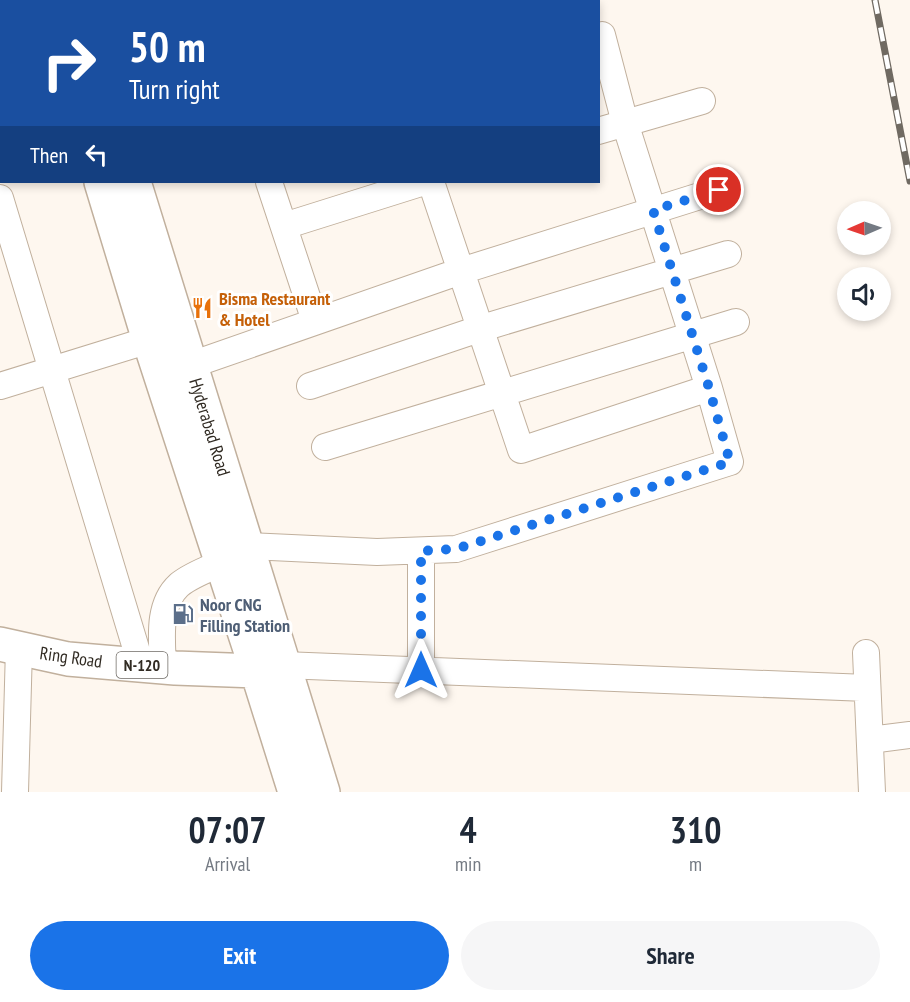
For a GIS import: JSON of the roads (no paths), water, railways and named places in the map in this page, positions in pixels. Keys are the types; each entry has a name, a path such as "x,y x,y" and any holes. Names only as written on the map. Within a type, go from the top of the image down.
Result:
{"main road":[{"path":"101,183 149,340 234,555 323,792"},
{"name":"Hyderabad Road","path":"134,183 191,365 234,555"},
{"name":"Ring Road","path":"9,646 68,659 152,666 275,669"},
{"path":"275,669 295,792"}],"street":[{"path":"152,666 162,637 163,615 179,585 234,555 456,549 730,462 709,388 625,123 602,35 600,36"},
{"path":"600,130 702,101"},
{"path":"269,183 315,321"},
{"path":"284,226 421,183"},
{"path":"431,183 520,450 709,388"},
{"path":"191,365 461,271 719,190"},
{"path":"0,198 51,370 152,666"},
{"path":"310,386 480,329 728,254"},
{"path":"325,447 736,322"},
{"path":"0,386 149,340"},
{"path":"421,551 421,670"},
{"path":"9,646 15,792"},
{"path":"866,653 872,792"},
{"path":"275,669 421,670 867,688"},
{"path":"870,740 910,735"}],"railway":[{"path":"875,0 910,181"}],"place":[{"name":"Bisma Restaurant & Hotel","path":"202,308"},
{"name":"Noor CNG Filling Station","path":"183,614"}]}
